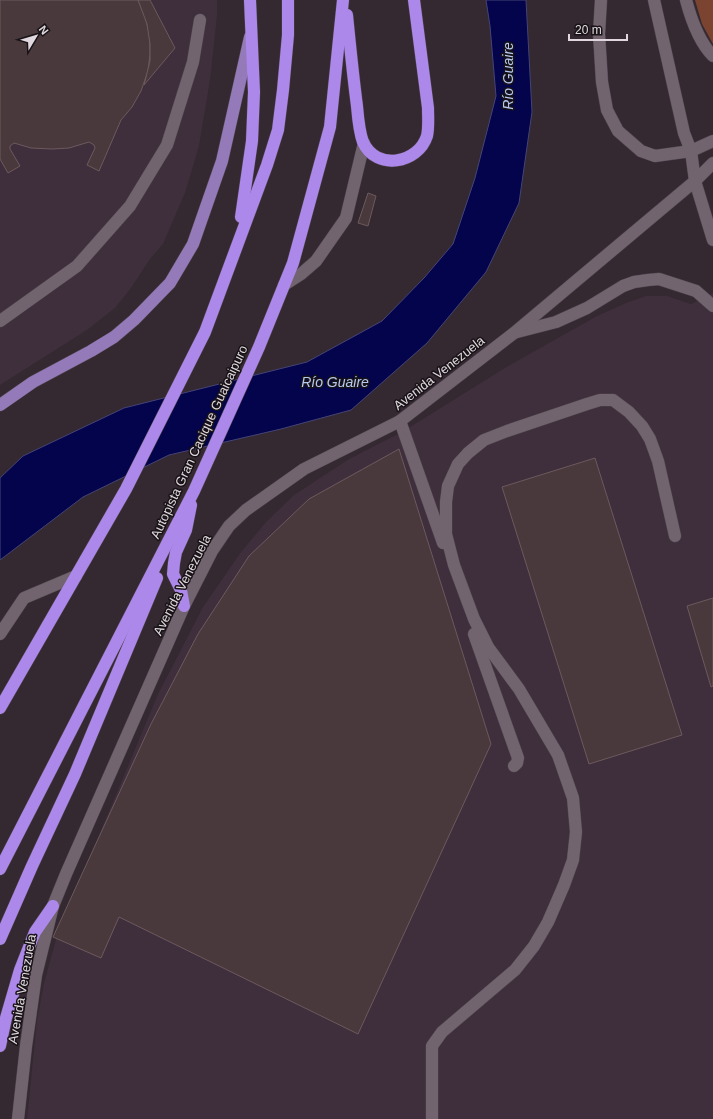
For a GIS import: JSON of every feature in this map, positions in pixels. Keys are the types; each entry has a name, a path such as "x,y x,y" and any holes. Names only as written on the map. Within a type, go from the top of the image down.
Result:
{"highway":[{"path":"242,0 251,34"},
{"path":"236,246 246,192 252,141 254,92 250,0"},
{"path":"0,708 126,489 205,332 278,130 288,35 288,0"},
{"path":"345,0 361,135 364,143 375,156 382,159 395,161 405,159 412,155 427,137 428,108 414,0"},
{"name":"Autopista Gran Cacique Guaicaipuro","path":"0,869 195,489 259,347 293,263 330,127 345,0"},
{"path":"184,606 181,590 174,574 174,563 176,552 186,530 195,489"},
{"path":"0,939 75,774 195,489"},
{"path":"0,1046 6,1018 20,970 35,932 53,906"}],"main road":[{"path":"0,405 33,382 114,337 134,320 170,283 193,244 222,161 251,34"}],"street":[{"path":"601,0 599,34 602,82 607,110 618,131 641,151 655,156 691,151 713,141"},
{"path":"654,0 684,132 691,151 695,181 713,240"},
{"path":"686,0 690,14 701,39 707,50 713,56"},
{"path":"0,321 77,266 130,206 167,145 193,62 200,20"},
{"path":"284,285 301,274 316,260 346,218 364,143"},
{"name":"Avenida Venezuela","path":"18,1119 36,975 53,906 184,606 212,551 229,526 246,510 304,469 400,421 514,333 695,181 713,163"},
{"path":"514,333 556,322 587,308 623,286 634,282 648,280 659,279 696,291 713,306"},
{"path":"432,1119 432,1046 442,1032 515,970 534,946 548,922 564,885 573,860 576,832 573,798 558,755 519,688 488,647 469,606 454,565 446,534 446,502 448,486 458,464 468,453 484,440 600,400 613,400 629,412 642,426 650,439 660,468 675,536"},
{"path":"400,421 518,758 517,763 514,766"},
{"path":"0,634 24,598 76,576"}],"shaded area":[{"path":"0,0 217,0 217,16 210,80 199,146 185,193 163,244 150,259 131,288 115,308 87,330 0,385"},
{"path":"695,0 713,0 713,44 702,24"},
{"path":"713,293 713,1119 27,1119 37,1020 44,983 57,936 158,694 203,607 241,552 266,522 294,495 349,459 402,432 508,366 597,316 646,296 667,296 691,304"}],"water":[{"name":"Río Guaire","path":"486,0 526,0 532,112 519,203 486,272 427,343 351,410 281,429 169,455 83,497 0,560 0,478 23,456 124,408 307,362 382,321 424,278 453,244 475,178 496,96 490,26"}],"building":[{"path":"0,0 138,0 145,16 150,37 148,71 141,91 132,107 121,120 99,171 87,165 95,148 94,145 89,142 69,148 52,149 31,148 14,143 10,146 10,149 20,166 8,173 0,159"},
{"path":"138,0 150,0 175,48 144,85 150,61 150,44 147,24"},
{"path":"368,193 376,196 368,226 358,223"},
{"path":"399,449 491,744 358,1034 119,917 101,958 53,937 151,724 198,634 249,556 309,499"},
{"path":"595,458 682,735 589,764 502,487"},
{"path":"713,598 713,686 711,687 687,606"}]}
